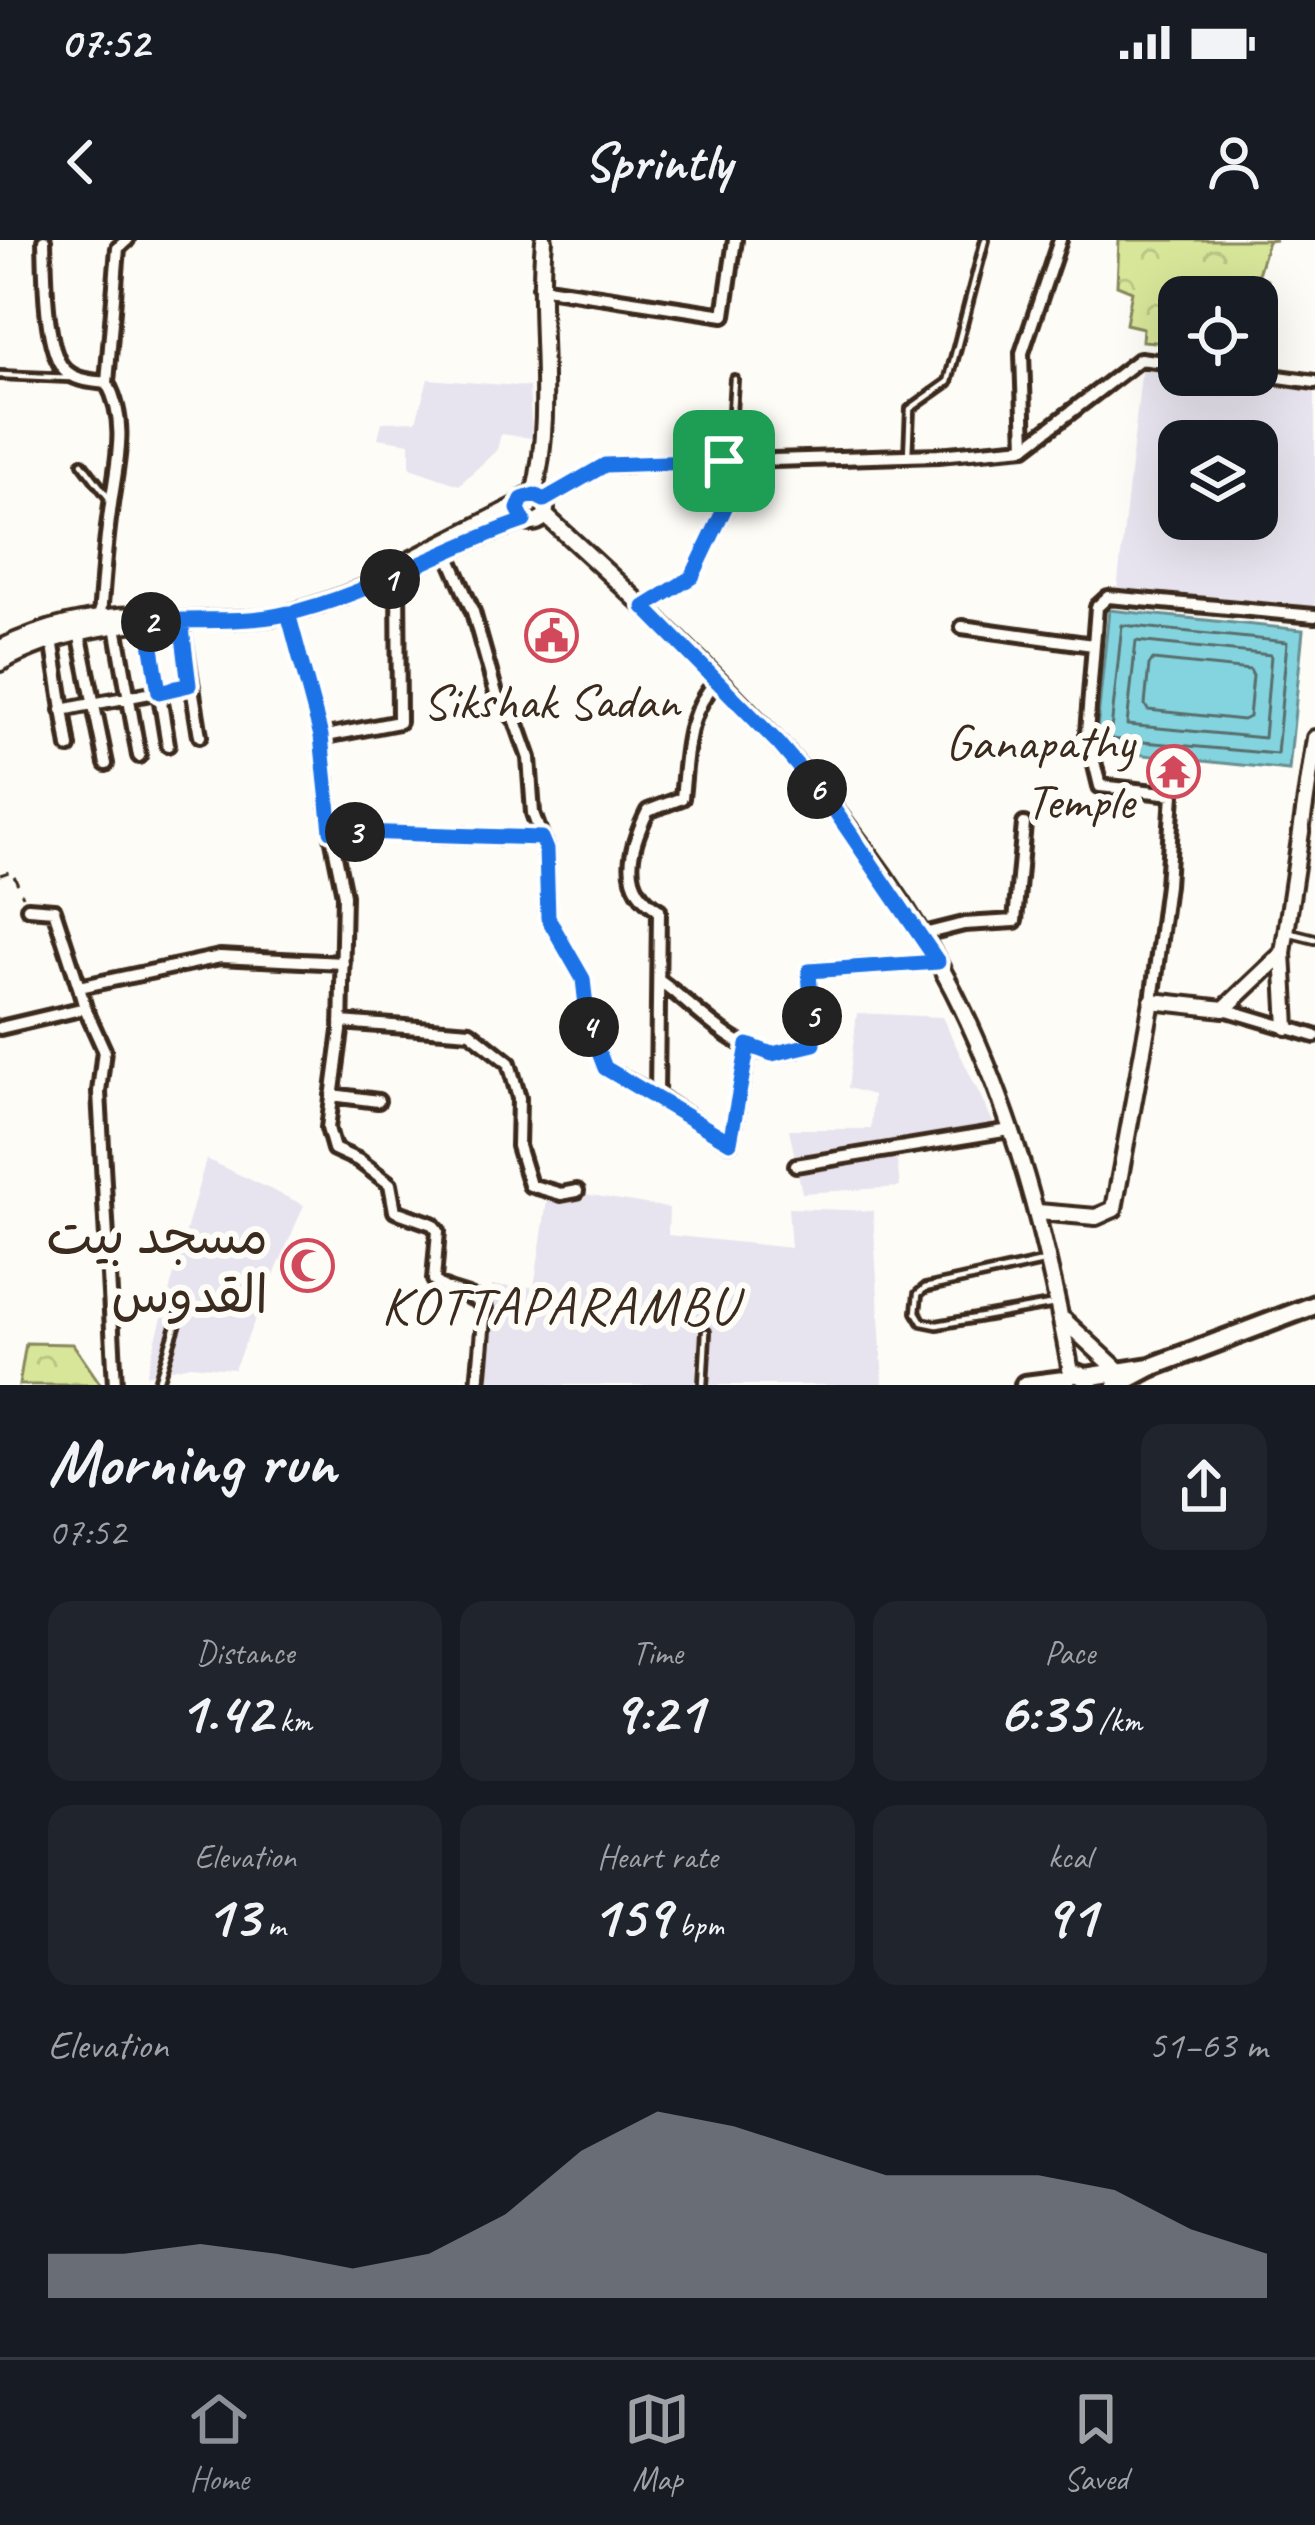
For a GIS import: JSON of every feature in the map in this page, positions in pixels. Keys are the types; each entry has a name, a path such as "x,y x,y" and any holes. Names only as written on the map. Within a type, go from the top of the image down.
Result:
{"main road":[{"path":"0,648 44,628 288,613 398,576 485,534 524,521 538,522 547,384 539,287 544,240"},
{"path":"519,504 524,521"},
{"path":"0,663 100,616 278,608 339,591 519,504 541,504 778,743 831,805 938,962 976,1039 1038,1212 1075,1380"},
{"path":"1287,1027 1283,953 1311,801 1315,738"},
{"path":"1038,1212 1096,1217 1114,1209 1152,1001 1224,1009 1283,953"},
{"path":"1024,1385 1118,1378 1315,1305"},
{"path":"1059,1310 1075,1334 1118,1378"}],"street":[{"path":"44,240 46,307 59,365 76,379 107,383"},
{"path":"100,616 121,451 117,401 107,383 118,248 127,240"},
{"path":"539,287 724,315 735,240"},
{"path":"1025,447 1019,372 1022,352 1060,240"},
{"path":"541,504 605,465 908,456 1025,447 1140,359 1158,361"},
{"path":"1278,377 1315,382"},
{"path":"644,607 692,577 731,495 727,461"},
{"path":"448,554 479,629 497,697 516,721 530,758 532,814 546,850 548,918 583,979 588,1024 605,1068 730,1142 748,1045"},
{"path":"321,736 399,722 398,576"},
{"path":"1152,1001 1167,885 1172,794 1100,785 1087,733 1096,607 1108,597 1315,616"},
{"path":"288,613 321,736 331,831 344,895 341,1022 328,1128 334,1150 358,1160 390,1184 395,1211 432,1224 438,1231 434,1280 442,1288 479,1300 485,1308 478,1385"},
{"path":"181,620 200,736"},
{"path":"148,622 168,745"},
{"path":"116,626 139,756"},
{"path":"962,627 1093,645"},
{"path":"74,629 106,764"},
{"path":"52,639 69,747"},
{"path":"657,1096 662,982 659,910 644,902 631,884 632,844 648,811 682,798 690,722 701,697 718,681"},
{"path":"62,710 189,685"},
{"path":"920,935 964,924 1015,921 1024,824"},
{"path":"331,831 541,838"},
{"path":"28,908 54,910 104,1049 99,1092 116,1385"},
{"path":"80,987 220,957 343,963"},
{"path":"662,982 726,1036 772,1054 814,1044 809,971 938,962"},
{"path":"0,1028 86,1008"},
{"path":"1224,1009 1315,1036"},
{"path":"341,1022 470,1032 509,1063 519,1098 518,1146 530,1185 560,1194 577,1191"},
{"path":"332,1095 378,1101"},
{"path":"796,1165 1010,1130"}],"lane":[{"path":"908,456 910,409 948,382 985,240"},
{"path":"0,375 76,379"},
{"path":"727,461 734,379"},
{"path":"82,463 111,502"},
{"path":"1287,932 1315,939"},
{"path":"1048,1260 925,1288 918,1294 916,1312 922,1322 937,1325 1059,1310"},
{"path":"157,1385 184,1304"},
{"path":"703,1385 706,1332"}],"path":[{"path":"0,875 12,871 28,908"}],"shaded area":[{"path":"1142,366 1158,368 1158,396 1278,396 1278,382 1315,387 1315,611 1117,591"},
{"path":"428,379 529,387 532,438 501,434 497,450 459,485 410,468 410,443 378,438 382,422 416,421"},
{"path":"857,1013 942,1017 994,1124 895,1143 900,1187 802,1193 789,1129 871,1129 873,1095 848,1088"},
{"path":"206,1159 304,1205 234,1369 190,1365 146,1375"},
{"path":"549,1188 669,1208 668,1235 791,1248 788,1208 873,1211 883,1385 486,1385 492,1286 534,1287"}],"green space":[{"path":"1119,240 1276,240 1268,241 1261,276 1158,276 1158,342 1142,341 1143,328 1126,324 1132,291 1117,285"},
{"path":"26,1343 73,1344 101,1385 19,1385"}],"water":[{"path":"1109,610 1303,630 1289,770 1095,750"}],"place":[{"name":"Sikshak Sadan","path":"551,636"},
{"name":"Ganapathy Temple","path":"1173,771"},
{"name":"مسجد بیت القدوس","path":"307,1265"}],"district":[{"name":"KOTTAPARAMBU","path":"560,1305"}],"route":[{"path":"724,461 605,465 544,500 534,495 522,499 518,509 524,521 340,598 280,615 181,620 189,685 159,692 148,622 181,620 249,618 280,615 288,613 321,736 331,831 541,838 546,850 548,918 583,979 588,1024 605,1068 730,1142 748,1045 772,1054 814,1044 809,971 938,962 831,805 778,743 644,607 692,577 731,495 724,461"}]}
